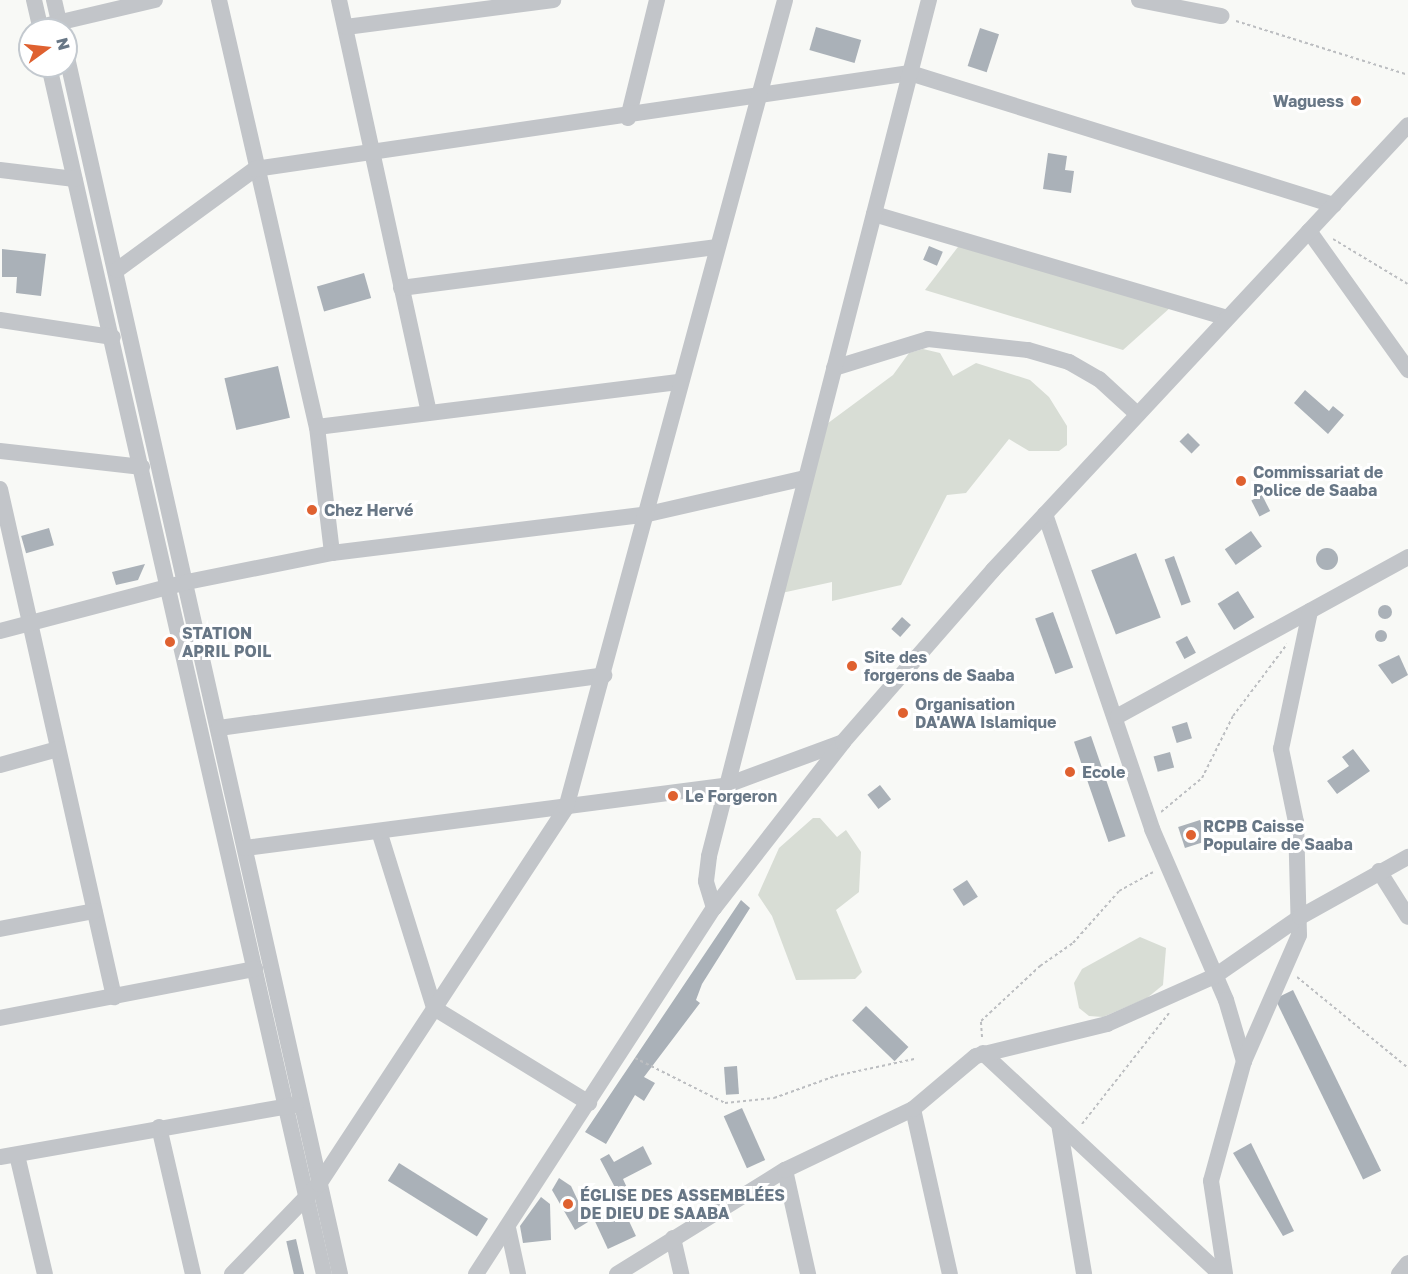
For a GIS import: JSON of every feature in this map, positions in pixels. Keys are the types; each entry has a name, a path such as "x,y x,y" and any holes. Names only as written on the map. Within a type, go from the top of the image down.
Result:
{"street":[{"path":"34,0 38,18"},
{"path":"54,0 58,18"},
{"path":"78,22 154,0"},
{"path":"219,0 255,170 317,427 332,553"},
{"path":"339,0 370,152 429,412"},
{"path":"345,27 553,0"},
{"path":"628,118 657,0"},
{"path":"232,1274 307,1200 319,1184 566,808 648,514 678,382 760,97 785,0"},
{"path":"714,908 706,880 727,785 929,0"},
{"path":"1138,0 1221,16"},
{"path":"117,270 255,170 370,152 628,118 910,74 1334,204"},
{"path":"52,78 113,337 255,969 319,1184 340,1274"},
{"path":"72,78 117,270 245,848 294,1105 307,1200 324,1274"},
{"path":"476,1274 714,908 843,741 1045,514 1408,125"},
{"path":"0,170 74,179"},
{"path":"874,214 1227,318"},
{"path":"1311,229 1408,370"},
{"path":"401,288 717,248"},
{"path":"0,320 113,337"},
{"path":"834,368 928,339 1028,350 1069,362 1100,379 1137,414"},
{"path":"317,427 678,382"},
{"path":"0,451 142,467"},
{"path":"0,631 187,582 332,553 648,514 805,478"},
{"path":"0,489 114,997"},
{"path":"1045,514 1118,716 1152,829 1215,976 1244,1061"},
{"path":"1118,716 1311,619 1408,557"},
{"path":"1225,1274 1211,1181 1244,1061 1285,969 1300,917 1296,822 1281,757 1311,619"},
{"path":"219,728 604,675"},
{"path":"245,848 566,808 727,785 843,741"},
{"path":"0,765 58,749"},
{"path":"379,831 434,1008 588,1103"},
{"path":"617,1274 785,1170 913,1109 983,1053 1107,1024 1215,976 1300,917 1408,857"},
{"path":"1379,872 1408,917"},
{"path":"0,929 94,911"},
{"path":"0,1018 255,969"},
{"path":"983,1053 1220,1274"},
{"path":"0,1157 159,1127 294,1105"},
{"path":"913,1109 950,1274"},
{"path":"1059,1124 1084,1274"},
{"path":"159,1127 193,1274"},
{"path":"17,1155 45,1274"},
{"path":"785,1170 808,1274"},
{"path":"508,1228 518,1274"},
{"path":"673,1238 681,1274"},
{"path":"1399,1274 1408,1263"}],"path":[{"path":"1221,16 1408,75"},
{"path":"1311,229 1408,284"},
{"path":"1152,829 1156,818 1202,778 1233,716 1282,648 1311,619"},
{"path":"983,1053 981,1021 1040,966 1073,943 1119,891 1154,870"},
{"path":"1285,969 1408,1068"},
{"path":"1074,1138 1108,1086 1172,1010"},
{"path":"622,1050 725,1103 774,1098 835,1076 914,1059"}],"shaded area":[{"path":"961,243 1171,307 1123,350 925,290"},
{"path":"923,349 940,353 953,376 976,363 1030,380 1049,397 1067,426 1067,445 1059,451 1029,451 1009,439 966,493 947,495 901,585 832,601 832,582 777,594 820,429 893,375 909,353"},
{"path":"813,818 820,818 837,837 846,830 861,852 859,892 836,910 862,972 855,979 796,980 772,916 758,895 779,848"},
{"path":"1140,937 1166,948 1163,985 1147,998 1103,1017 1089,1016 1079,1008 1074,983 1082,969"}],"building":[{"path":"816,27 861,40 855,63 809,50"},
{"path":"980,28 999,34 987,72 968,66"},
{"path":"1048,153 1067,156 1065,170 1074,171 1071,193 1043,189"},
{"path":"929,246 943,252 937,266 923,260"},
{"path":"2,249 46,254 41,296 16,293 17,277 2,277"},
{"path":"364,273 371,298 324,311 317,287"},
{"path":"278,366 290,418 236,430 224,378"},
{"path":"1305,390 1329,411 1333,406 1344,415 1328,434 1294,403"},
{"path":"1188,433 1200,445 1192,454 1180,441"},
{"path":"1262,495 1270,511 1259,516 1251,500"},
{"path":"49,528 54,545 26,553 21,536"},
{"path":"1251,531 1262,547 1236,565 1225,549"},
{"path":"1323,548 1331,548 1338,555 1338,563 1331,570 1323,570 1316,563 1316,555"},
{"path":"1136,553 1161,617 1116,635 1091,570"},
{"path":"1174,556 1191,602 1181,605 1165,559"},
{"path":"145,564 138,580 116,585 112,572"},
{"path":"1238,591 1254,617 1234,630 1218,604"},
{"path":"1385,605 1390,607 1392,612 1390,617 1385,619 1380,617 1378,612 1380,607"},
{"path":"1053,612 1073,667 1055,674 1035,618"},
{"path":"902,617 911,625 900,637 891,629"},
{"path":"1383,630 1387,636 1383,642 1379,642 1375,634"},
{"path":"1187,636 1196,653 1184,659 1176,642"},
{"path":"1399,655 1408,675 1392,684 1378,665"},
{"path":"1187,722 1192,738 1177,743 1172,727"},
{"path":"1091,736 1126,836 1108,842 1074,742"},
{"path":"1353,749 1370,771 1337,794 1327,781 1349,766 1342,757"},
{"path":"1170,752 1174,767 1158,772 1154,756"},
{"path":"880,785 891,799 878,809 867,795"},
{"path":"1200,820 1207,841 1185,848 1178,827"},
{"path":"967,880 978,897 964,906 953,889"},
{"path":"741,900 750,908 702,984 696,1000 700,1003 644,1077 655,1083 644,1101 635,1095 606,1144 585,1132"},
{"path":"1293,990 1381,1171 1363,1179 1275,999"},
{"path":"866,1006 908,1047 895,1061 852,1020"},
{"path":"737,1066 739,1094 726,1095 724,1067"},
{"path":"742,1108 765,1160 747,1168 724,1116"},
{"path":"1251,1143 1294,1231 1283,1236 1233,1153"},
{"path":"643,1146 652,1164 623,1179 629,1192 620,1197 600,1159 609,1154 614,1162"},
{"path":"399,1163 488,1219 477,1236 388,1181"},
{"path":"559,1178 571,1186 588,1222 575,1230 552,1190"},
{"path":"541,1197 550,1204 551,1240 523,1243 520,1226"},
{"path":"622,1206 636,1236 608,1249 594,1219"},
{"path":"296,1239 304,1274 294,1274 286,1241"}],"place":[{"name":"Waguess","path":"1356,101"},
{"name":"Commissariat de Police de Saaba","path":"1241,481"},
{"name":"Chez Hervé","path":"312,510"},
{"name":"STATION APRIL POIL","path":"170,642"},
{"name":"Site des forgerons de Saaba","path":"852,666"},
{"name":"Organisation DA'AWA Islamique","path":"903,713"},
{"name":"Ecole","path":"1070,772"},
{"name":"Le Forgeron","path":"673,796"},
{"name":"RCPB Caisse Populaire de Saaba","path":"1191,835"},
{"name":"ÉGLISE DES ASSEMBLÉES DE DIEU DE SAABA","path":"568,1204"}]}
